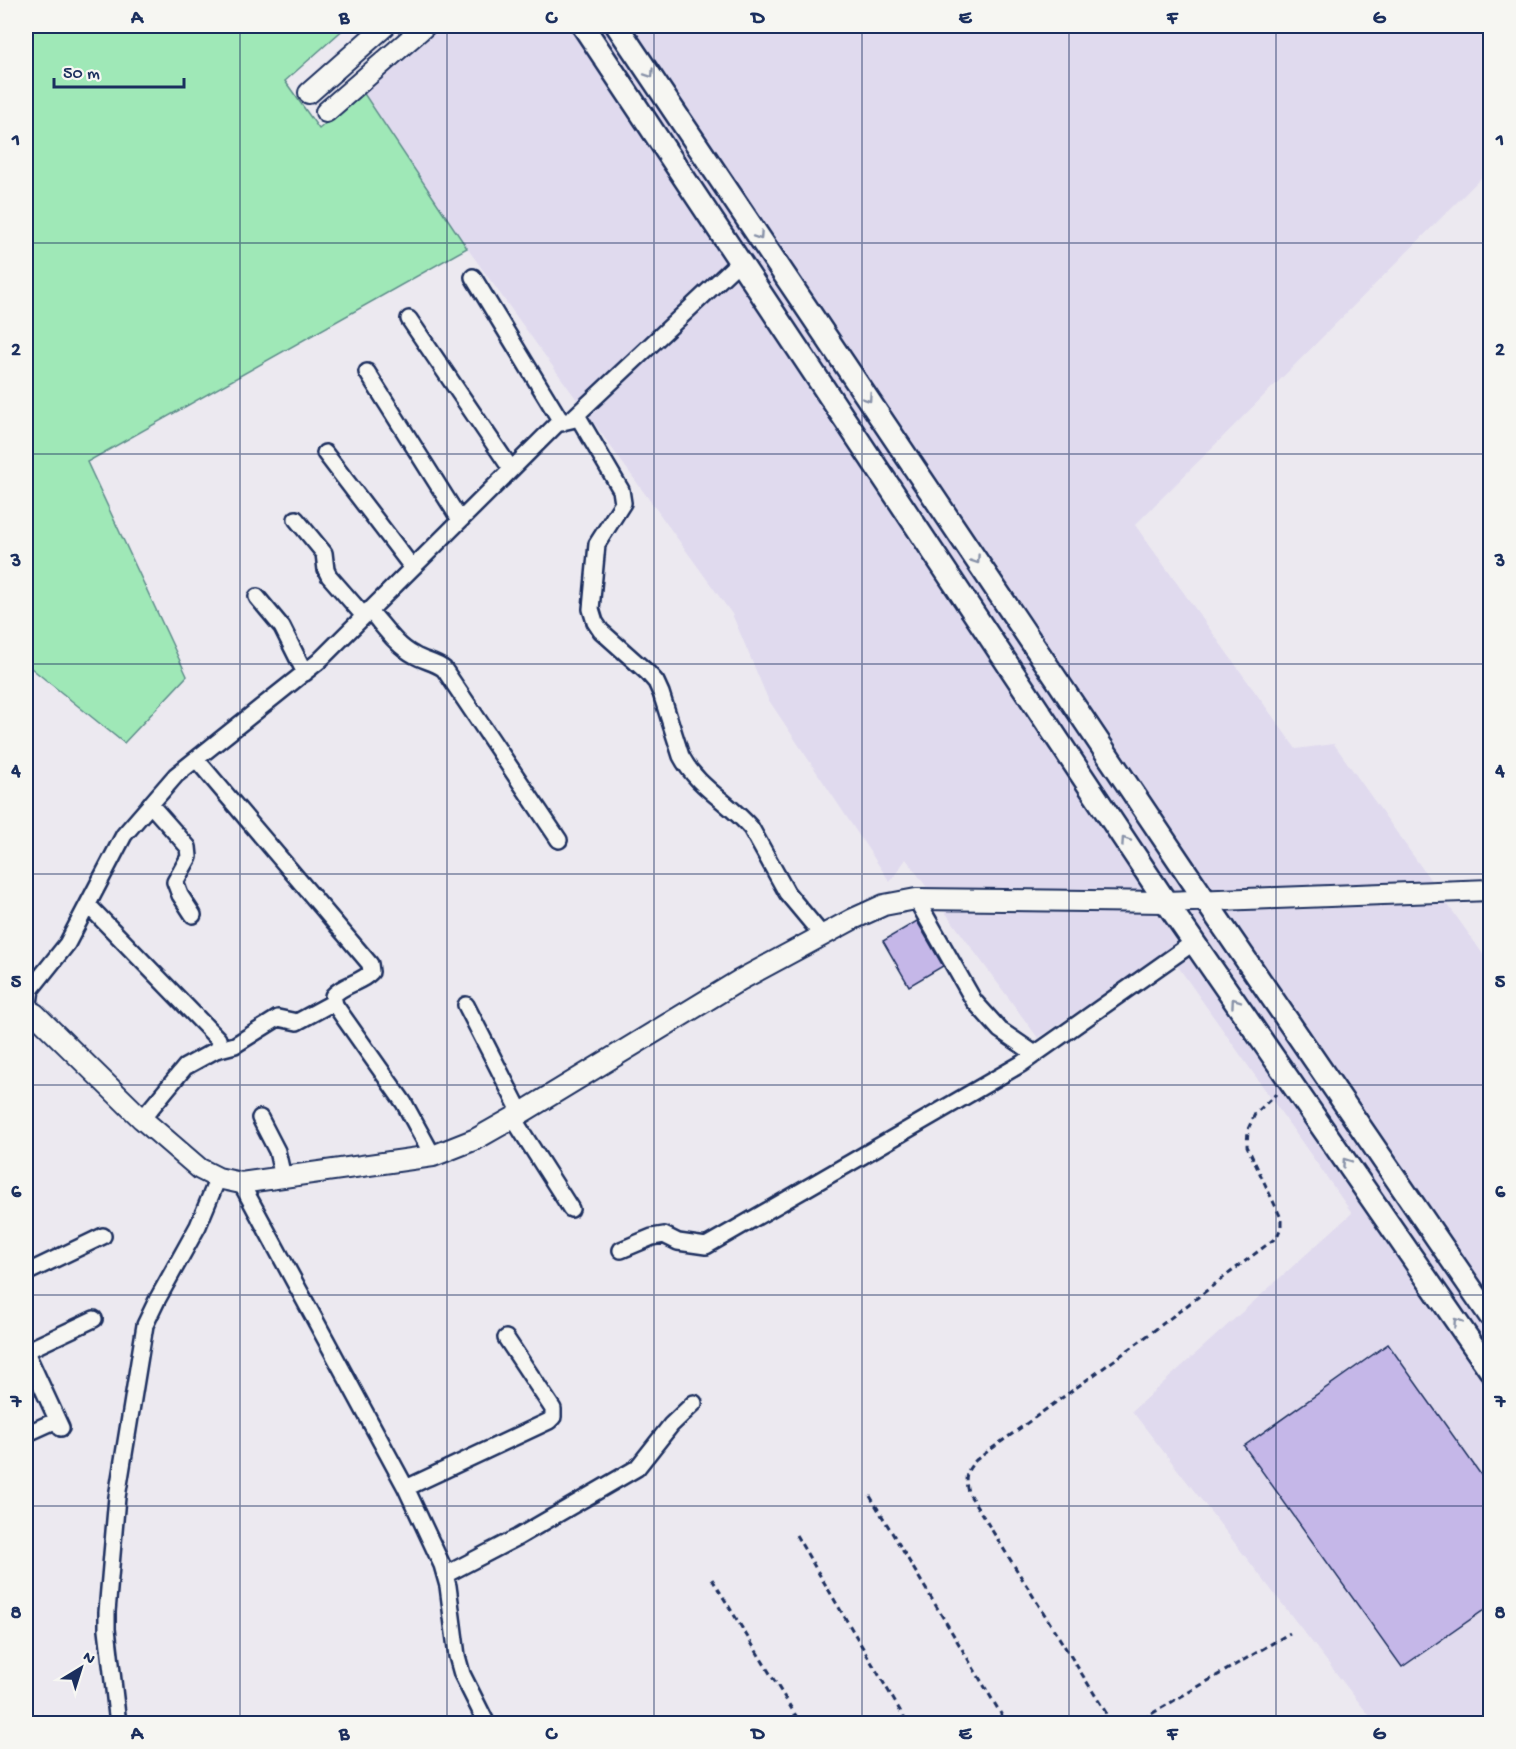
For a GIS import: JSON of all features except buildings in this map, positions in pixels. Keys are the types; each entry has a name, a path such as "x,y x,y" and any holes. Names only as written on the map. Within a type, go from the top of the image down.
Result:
{"main road":[{"path":"583,26 1166,902 1491,1370"},
{"path":"617,26 1205,900 1491,1316"}],"street":[{"path":"309,93 385,26"},
{"path":"326,112 425,26"},
{"path":"31,989 67,944 124,835 176,775 305,673 555,426 577,416 739,262"},
{"path":"473,277 562,423"},
{"path":"409,319 511,469"},
{"path":"367,372 460,520"},
{"path":"577,416 621,490 623,498 597,544 591,609 595,622 601,631 656,682 686,766 704,787 744,819 787,893 822,935"},
{"path":"326,453 412,567"},
{"path":"296,519 324,553 328,576 405,649 444,669 559,840"},
{"path":"257,597 282,627 305,673"},
{"path":"196,759 370,964 371,972 338,991 333,996 334,1002 404,1103 433,1156"},
{"path":"150,804 188,847 189,856 175,882 180,895 193,915"},
{"path":"26,971 31,989 27,1010 35,1014 142,1119 200,1169 218,1178 241,1183 433,1156 476,1139 740,980 822,935 884,905 915,899 1166,902 1491,890"},
{"path":"915,899 974,1001 1000,1030 1035,1054"},
{"path":"88,905 218,1039 219,1044 216,1050"},
{"path":"621,1250 652,1237 664,1235 678,1242 706,1246 1035,1054 1194,942"},
{"path":"142,1119 185,1067 216,1050 235,1045 278,1018 297,1022 334,1002"},
{"path":"466,1005 517,1116 572,1209"},
{"path":"260,1118 277,1151 283,1178"},
{"path":"118,1724 107,1612 117,1497 144,1332 157,1300 198,1226 218,1178"},
{"path":"241,1183 406,1488 445,1575 457,1656 462,1674 487,1724"},
{"path":"26,1274 103,1236"},
{"path":"26,1434 59,1424 26,1352 94,1319"},
{"path":"406,1488 549,1421 553,1417 553,1409 506,1338"},
{"path":"445,1575 518,1537 637,1468 671,1425 694,1403"}],"path":[{"path":"1108,1724 1106,1711 968,1492 965,1480 966,1470 976,1460 1131,1348 1277,1237 1281,1227 1281,1218 1246,1146 1248,1129 1255,1114 1290,1081"},
{"path":"870,1496 1007,1724"},
{"path":"796,1535 908,1724"},
{"path":"712,1579 801,1724"},
{"path":"1134,1724 1290,1633"}],"shaded area":[{"path":"440,26 1490,26 1490,169 1135,525 1296,749 1334,744 1490,964 1490,1723 1375,1723 1132,1411 1352,1213 1167,951 1038,1038 906,859 890,882 768,699 732,614 467,248 363,92"}],"green space":[{"path":"26,26 347,26 285,81 319,129 363,92 467,248 87,462 187,676 124,743 26,664"}]}
